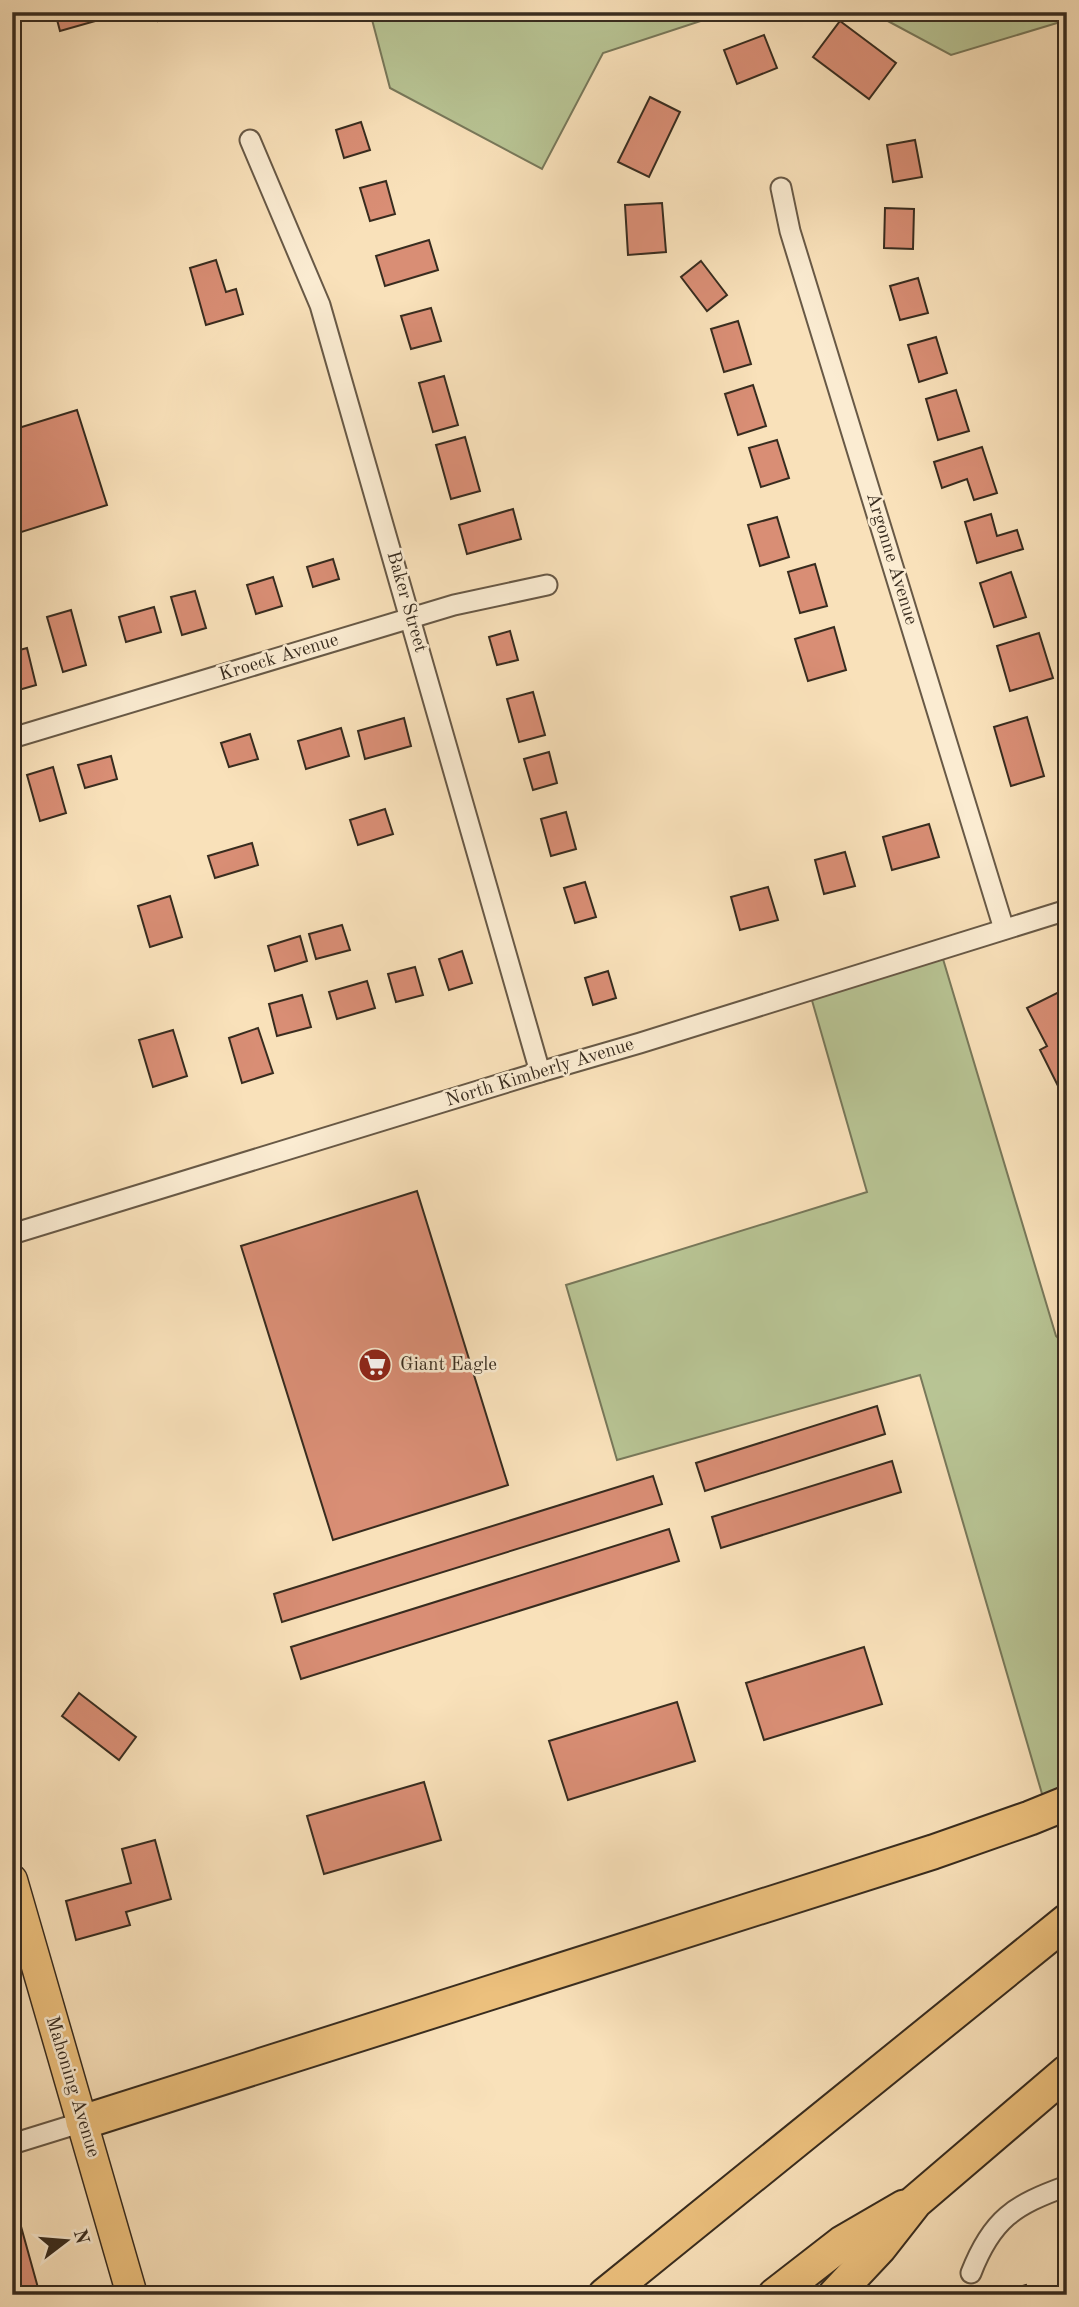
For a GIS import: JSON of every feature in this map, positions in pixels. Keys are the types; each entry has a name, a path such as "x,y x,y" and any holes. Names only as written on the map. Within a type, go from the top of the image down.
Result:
{"highway":[{"path":"83,2122 933,1852 1067,1803"},
{"path":"605,2295 1067,1921"},
{"path":"775,2295 842,2243 915,2202 1067,2072"},
{"path":"835,2295 888,2238 915,2202"}],"main road":[{"name":"Mahoning Avenue","path":"12,1880 132,2295"}],"street":[{"name":"Baker Street","path":"250,140 320,305 540,1072"},
{"name":"Argonne Avenue","path":"781,188 790,231 1004,929"},
{"name":"Kroeck Avenue","path":"12,738 454,605 547,585"},
{"name":"North Kimberly Avenue","path":"12,1234 1067,910"},
{"path":"12,2144 83,2122"},
{"path":"971,2273 987,2238 1004,2217 1039,2196 1067,2186"}],"green space":[{"path":"370,12 728,12 603,53 542,169 390,88"},
{"path":"871,12 1067,12 1067,20 951,55"},
{"path":"940,949 1056,1336 1067,1347 1067,1803 1047,1811 920,1375 617,1460 566,1285 867,1192 809,990"}],"building":[{"path":"55,12 127,12 60,31"},
{"path":"156,12 184,12 185,14 158,21"},
{"path":"840,21 896,63 869,99 813,57"},
{"path":"764,35 777,68 737,84 724,50"},
{"path":"650,97 680,112 649,177 618,162"},
{"path":"361,122 370,150 344,158 336,130"},
{"path":"915,140 922,177 893,182 887,145"},
{"path":"386,181 395,214 370,221 360,188"},
{"path":"662,203 666,252 628,255 625,205"},
{"path":"885,208 914,209 913,249 884,248"},
{"path":"429,240 438,270 385,286 376,256"},
{"path":"216,260 226,292 236,289 243,314 206,325 190,268"},
{"path":"701,261 727,295 707,311 681,277"},
{"path":"918,278 928,313 900,320 890,286"},
{"path":"431,308 441,341 411,349 401,316"},
{"path":"738,321 751,364 724,372 711,329"},
{"path":"936,337 947,373 919,382 908,345"},
{"path":"444,376 458,425 433,432 419,383"},
{"path":"753,385 766,426 738,435 725,394"},
{"path":"956,390 969,431 938,440 926,399"},
{"path":"77,410 107,505 12,535 12,430"},
{"path":"465,437 480,491 451,499 436,445"},
{"path":"777,440 789,478 761,487 749,448"},
{"path":"982,447 997,493 974,500 967,479 942,488 934,462"},
{"path":"513,509 521,539 467,554 459,525"},
{"path":"991,514 997,536 1017,530 1023,549 977,563 965,522"},
{"path":"777,517 789,557 760,566 748,525"},
{"path":"333,559 339,579 313,587 307,567"},
{"path":"815,564 827,606 800,613 788,572"},
{"path":"1011,572 1026,617 994,627 980,583"},
{"path":"273,577 282,606 256,614 247,585"},
{"path":"195,591 206,628 182,635 171,597"},
{"path":"154,607 161,632 126,642 119,617"},
{"path":"71,610 86,665 63,672 47,617"},
{"path":"834,627 846,670 808,681 795,639"},
{"path":"510,631 518,660 497,665 489,637"},
{"path":"1039,633 1053,678 1010,691 997,646"},
{"path":"27,648 36,685 12,692 12,652"},
{"path":"533,692 545,735 519,742 507,699"},
{"path":"1027,717 1044,776 1011,786 994,727"},
{"path":"404,718 411,746 365,759 358,731"},
{"path":"341,728 349,756 306,769 298,741"},
{"path":"250,734 258,759 229,767 221,743"},
{"path":"549,752 557,783 533,790 524,759"},
{"path":"111,756 117,779 85,788 78,765"},
{"path":"53,767 66,813 40,821 27,775"},
{"path":"385,809 393,834 358,845 350,820"},
{"path":"566,812 576,849 551,856 541,819"},
{"path":"929,824 939,857 892,870 883,837"},
{"path":"252,843 258,865 215,878 208,856"},
{"path":"845,852 855,886 824,894 815,860"},
{"path":"585,882 596,917 575,923 564,888"},
{"path":"768,887 778,920 740,930 731,897"},
{"path":"170,896 182,937 150,947 138,906"},
{"path":"342,925 350,950 316,959 309,934"},
{"path":"300,936 307,961 275,971 268,946"},
{"path":"462,951 472,983 449,990 439,959"},
{"path":"415,967 423,995 396,1002 388,974"},
{"path":"608,971 616,998 593,1005 585,978"},
{"path":"367,981 375,1008 337,1019 329,992"},
{"path":"1067,988 1067,1089 1061,1092 1040,1050 1047,1046 1027,1008"},
{"path":"302,995 311,1027 277,1036 269,1004"},
{"path":"258,1028 273,1073 242,1083 229,1038"},
{"path":"173,1030 187,1076 153,1087 139,1040"},
{"name":"Giant Eagle","path":"417,1191 508,1485 333,1540 241,1246"},
{"path":"877,1406 885,1434 705,1491 696,1463"},
{"path":"892,1461 901,1492 721,1548 712,1517"},
{"path":"653,1476 662,1504 282,1622 274,1594"},
{"path":"669,1529 679,1561 301,1679 291,1647"},
{"path":"864,1647 882,1704 764,1740 746,1683"},
{"path":"79,1693 136,1737 119,1760 62,1716"},
{"path":"677,1702 695,1761 568,1800 549,1741"},
{"path":"424,1782 441,1840 324,1874 307,1816"},
{"path":"155,1840 171,1899 126,1912 130,1925 76,1940 66,1901 131,1883 122,1849"},
{"path":"12,2194 40,2295 12,2295"},
{"path":"1026,2285 1029,2295 1001,2295 1000,2292"}],"place":[{"name":"Giant Eagle","path":"375,1365"}]}
